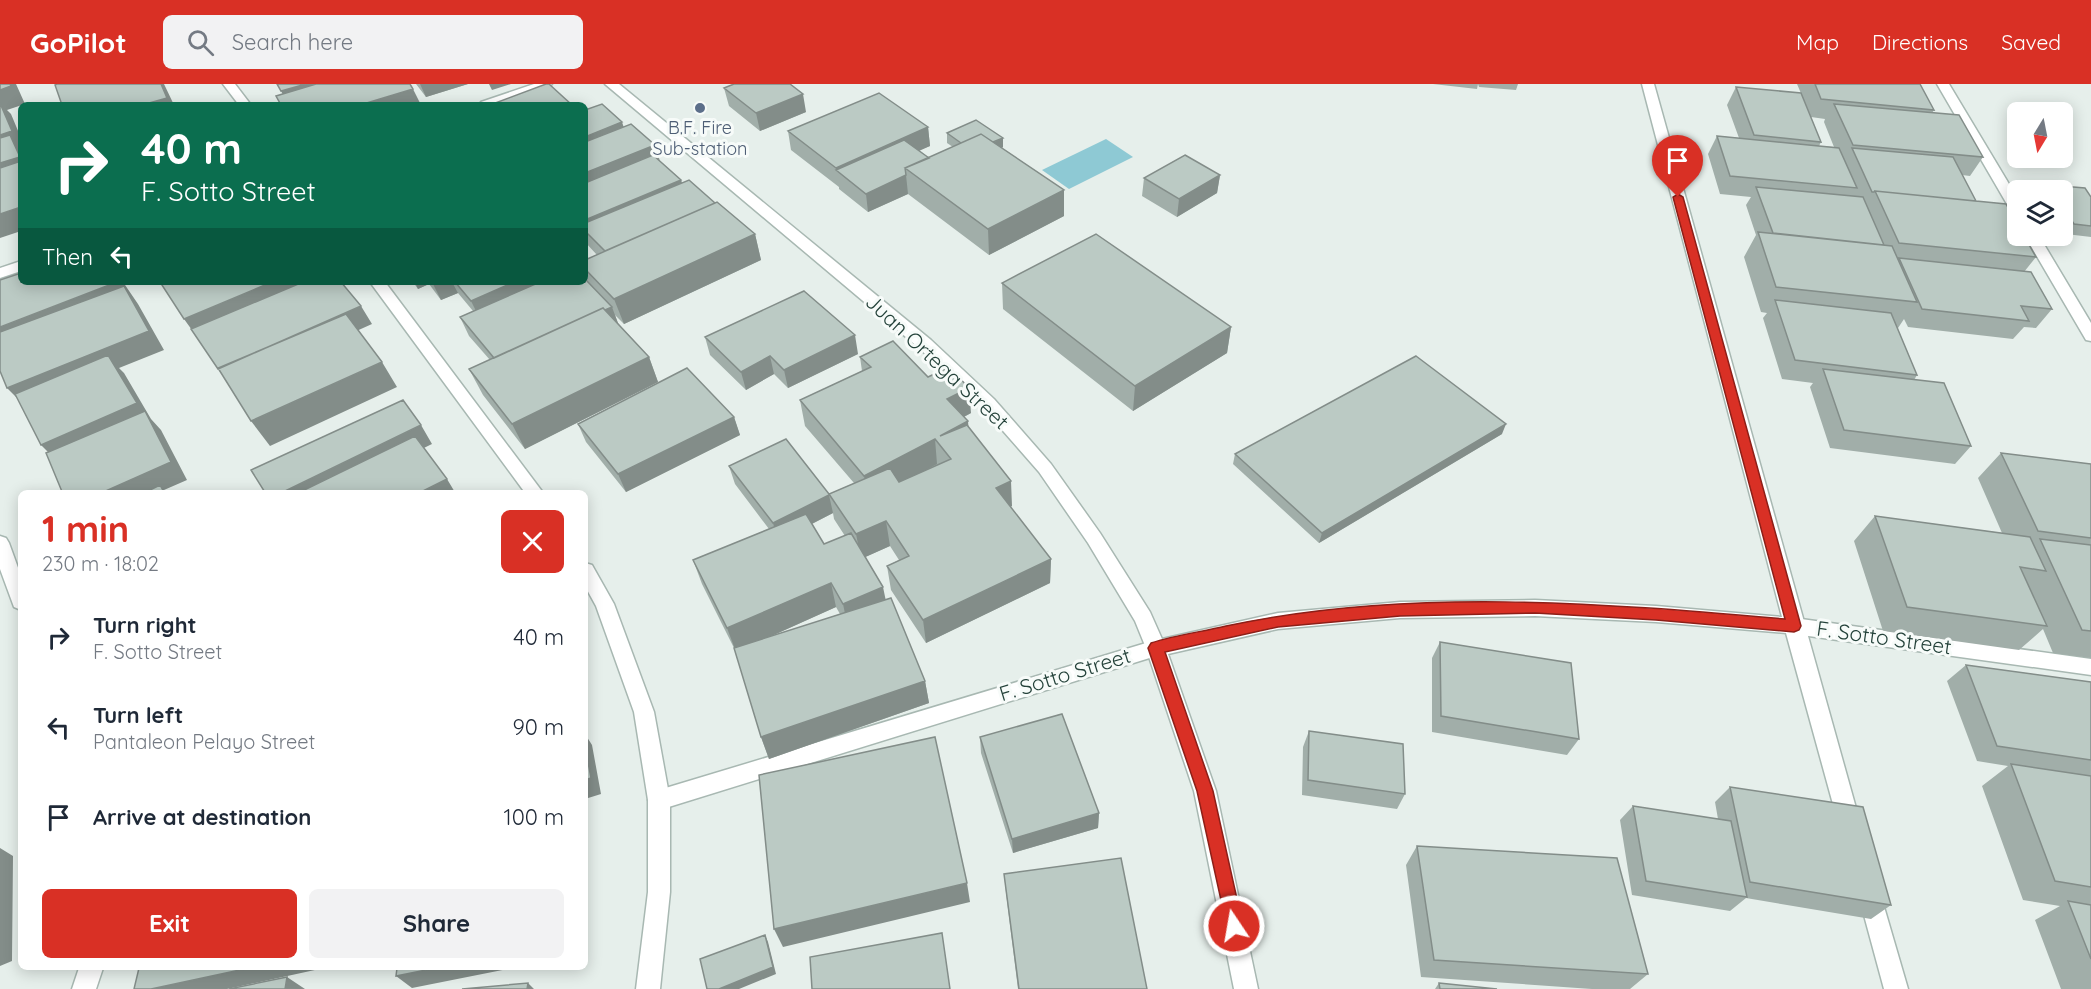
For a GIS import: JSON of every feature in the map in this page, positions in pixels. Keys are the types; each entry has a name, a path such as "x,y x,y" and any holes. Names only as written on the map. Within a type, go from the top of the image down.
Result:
{"street":[{"path":"229,84 243,102"},
{"path":"494,102 546,84"},
{"name":"Juan Ortega Street","path":"611,84 925,344 988,403 1045,468 1094,538 1143,618 1156,648 1205,791 1246,989"},
{"path":"1648,84 1794,626 1855,842"},
{"path":"1943,84 2007,192"},
{"path":"2038,246 2091,336"},
{"path":"0,273 18,267"},
{"path":"379,285 533,490"},
{"path":"0,543 18,594"},
{"path":"588,575 605,604 644,712 659,800 659,892 648,989"},
{"name":"F. Sotto Street","path":"659,800 1156,648 1278,621 1400,610 1535,608 1656,614 1794,626 2091,667"},
{"path":"1864,876 1896,989"},
{"path":"84,989 90,970"}],"water":[{"path":"1106,139 1133,157 1069,189 1042,170"}],"building":[{"path":"0,84 10,84 11,86 0,90"},
{"path":"161,84 167,98 153,102 61,102 55,85"},
{"path":"277,84 306,84 281,91"},
{"path":"316,84 410,84 413,89 370,102 279,102 276,96"},
{"path":"549,84 569,102 498,102"},
{"path":"734,84 790,84 803,94 756,113 724,88"},
{"path":"1815,84 1920,84 1934,110 1821,99"},
{"path":"1736,87 1801,93 1821,142 1754,135"},
{"path":"879,93 928,127 836,168 788,131"},
{"path":"0,103 12,131 0,135"},
{"path":"602,104 622,122 588,136 588,109"},
{"path":"1834,104 1959,115 1983,157 1853,145"},
{"path":"976,120 1003,138 993,142 981,134 961,143 947,133"},
{"path":"631,124 655,145 588,172 588,141"},
{"path":"981,134 1064,190 988,229 905,168"},
{"path":"10,135 18,158 0,163 0,138"},
{"path":"1717,136 1839,148 1857,188 1730,176"},
{"path":"904,140 929,158 905,168 906,175 866,194 836,170"},
{"path":"1852,148 1953,157 1976,201 1872,192"},
{"path":"653,155 681,180 588,219 588,182"},
{"path":"1185,155 1220,175 1179,199 1144,178"},
{"path":"18,162 18,208 0,214 0,168"},
{"path":"689,180 715,203 605,251 588,234 588,222"},
{"path":"1756,187 1863,197 1884,245 1773,233"},
{"path":"2073,187 2085,188 2091,197 2091,226 2074,224"},
{"path":"1875,191 2006,204 2007,246 2030,246 2036,257 1899,243"},
{"path":"717,202 755,234 614,299 588,272 588,259"},
{"path":"1758,232 1892,246 1917,302 1776,287"},
{"path":"1096,234 1231,327 1135,386 1002,283"},
{"path":"1899,258 2031,272 2052,309 2021,306 2029,321 1922,309"},
{"path":"18,274 18,285 109,285 0,327 0,280"},
{"path":"588,282 612,307 605,310 603,308 494,358 460,317 533,285 588,285"},
{"path":"162,285 265,285 184,319"},
{"path":"296,285 344,285 361,306 218,369 191,329"},
{"path":"458,285 507,285 471,301"},
{"path":"124,286 149,331 7,388 0,371 0,332"},
{"path":"804,291 855,335 784,370 770,356 741,372 705,337"},
{"path":"1775,300 1891,313 1917,375 1795,360"},
{"path":"603,308 649,357 512,424 469,369"},
{"path":"346,314 382,362 251,421 218,368"},
{"path":"893,341 928,377 949,367 969,388 947,399 968,421 940,436 967,425 1011,481 996,488 1051,559 923,620 887,566 909,556 886,521 856,534 829,494 890,468 899,482 951,459 935,439 864,476 800,400 871,367 860,357"},
{"path":"108,355 137,403 41,445 15,394"},
{"path":"1416,356 1506,424 1322,533 1235,454"},
{"path":"687,368 734,417 618,474 578,424"},
{"path":"1823,369 1944,383 1971,446 1844,430"},
{"path":"403,400 421,425 287,490 264,490 251,470"},
{"path":"145,411 171,462 108,490 61,490 46,453"},
{"path":"415,436 447,479 425,490 304,490"},
{"path":"786,439 829,495 773,523 729,466"},
{"path":"2001,453 2091,464 2091,538 2038,531"},
{"path":"160,485 163,490 150,490"},
{"path":"806,514 824,544 851,533 883,587 843,604 831,583 727,628 693,560"},
{"path":"1875,516 2030,537 2046,571 2020,567 2047,626 1907,607"},
{"path":"2040,539 2091,545 2091,631 2082,630"},
{"path":"891,598 925,681 761,737 734,648"},
{"path":"1440,642 1571,663 1579,739 1441,716"},
{"path":"1966,665 2091,682 2091,760 1997,746"},
{"path":"1062,714 1099,813 1012,839 980,737"},
{"path":"1309,731 1403,744 1405,794 1308,780"},
{"path":"935,737 967,883 774,929 759,775"},
{"path":"588,762 591,778 588,779"},
{"path":"2011,764 2091,776 2091,887 2055,881"},
{"path":"1730,787 1863,807 1891,905 1750,882"},
{"path":"1633,806 1731,821 1747,897 1646,881"},
{"path":"1417,846 1617,858 1648,974 1434,960"},
{"path":"1121,858 1147,989 1019,989 1004,874"},
{"path":"2068,901 2091,905 2091,959"},
{"path":"942,933 950,989 812,989 810,957"},
{"path":"765,935 773,967 719,989 707,989 700,959"},
{"path":"139,970 240,970 151,989 134,989"},
{"path":"397,970 426,970 396,976"},
{"path":"287,977 285,989 229,989"},
{"path":"528,983 527,989 462,989"},
{"path":"1439,983 1497,989 1440,989"}],"place":[{"name":"B.F. Fire Sub-station","path":"700,108"}],"route":[{"path":"1234,926 1205,791 1156,648 1278,621 1400,610 1535,608 1656,614 1794,626 1678,197"}]}
